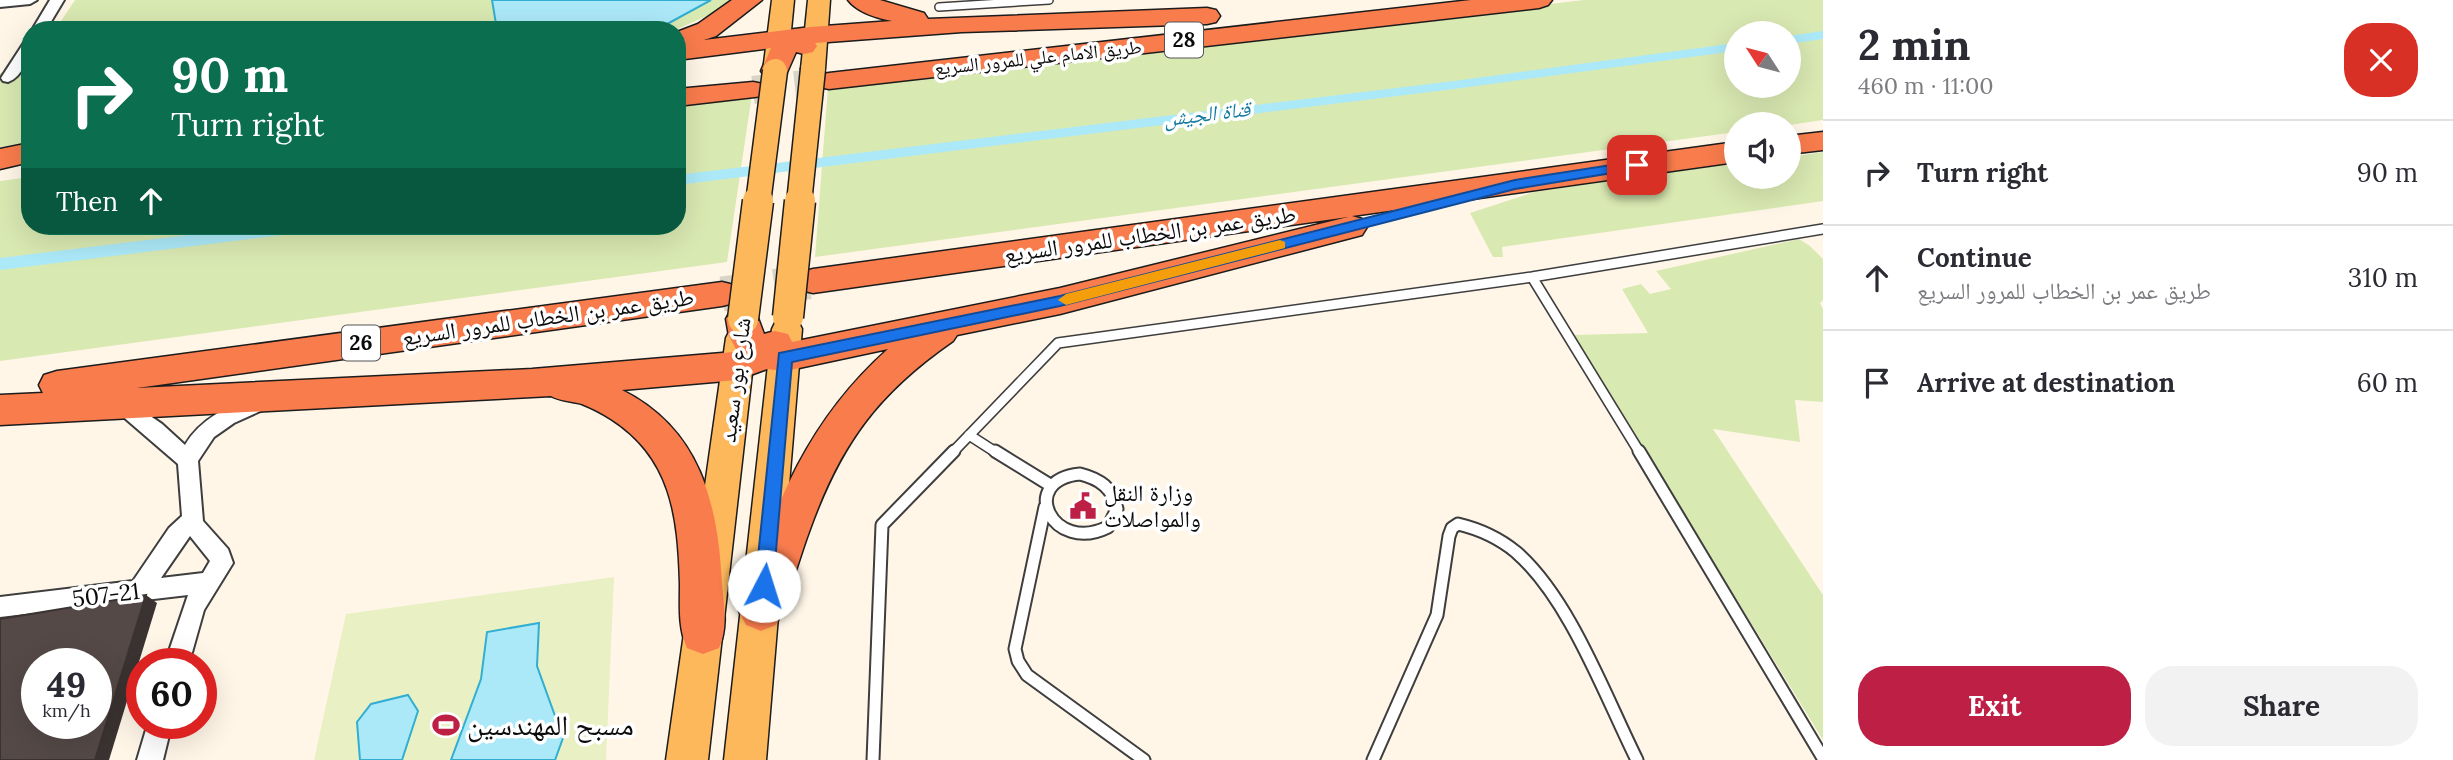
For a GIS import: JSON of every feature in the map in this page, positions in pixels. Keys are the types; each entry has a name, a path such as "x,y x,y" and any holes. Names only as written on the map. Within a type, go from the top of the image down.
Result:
{"highway":[{"path":"686,38 707,30 748,0"},
{"path":"861,0 882,11 962,24"},
{"name":"طريق الامام علي للمرور السريع","path":"799,51 1460,9 1539,0"},
{"path":"686,52 799,51 962,24 1460,9"},
{"path":"686,97 753,90"},
{"path":"1801,144 1823,141"},
{"path":"0,159 21,154"},
{"name":"طريق عمر بن الخطاب للمرور السريع","path":"813,281 1724,154"},
{"path":"0,170 21,167"},
{"path":"0,410 533,383 759,339 966,321 1060,301 1515,184"},
{"path":"761,611 786,536 825,447 842,420 863,392 887,370 939,334 966,321"},
{"name":"طريق عمر بن الخطاب للمرور السريع","path":"0,393 759,339"},
{"path":"533,383 572,387 603,397 637,416 658,436 671,454 687,481 697,523 704,633"}],"main road":[{"name":"شارع بور سعيد","path":"745,760 761,611 759,339 799,51 783,0"},
{"name":"شارع بور سعيد","path":"687,760 704,633 759,339 799,51 819,0"}],"street":[{"path":"0,3 30,0"},
{"path":"44,21 57,0"},
{"path":"4,78 21,56"},
{"path":"181,648 192,611 221,568 222,559 195,528 192,520 188,461 196,443 211,427 232,414 278,395"},
{"path":"120,403 155,430 188,461"},
{"path":"139,591 177,535 192,520"},
{"name":"507-21","path":"0,607 211,582"},
{"path":"150,760 156,739"}],"lane":[{"path":"939,8 1049,0"},
{"path":"873,760 882,525 1058,343 1532,276 1823,229"},
{"path":"1532,276 1591,369 1743,630 1823,758"},
{"path":"968,435 1050,485"},
{"path":"1045,507 1054,523 1063,530 1087,536 1108,527 1117,509 1111,489 1092,476 1069,475 1050,485 1046,494 1015,649 1018,661 1027,675 1144,760"},
{"path":"1379,757 1437,615 1449,536 1451,528 1458,524 1477,528 1495,538 1522,558 1536,576 1571,629 1637,760"}],"green space":[{"path":"75,0 733,0 725,8 686,25 686,21 61,21"},
{"path":"1584,0 1823,0 1823,120 1801,123 1801,112 1724,112 1724,134 815,257 828,87"},
{"path":"21,70 21,144 0,147 0,73"},
{"path":"752,94 727,262 0,361 0,181 21,178 21,235 686,235 686,102"},
{"path":"1823,152 1823,201 1502,247 1503,257 1493,257 1470,213 1534,192 1724,165 1724,189 1801,189 1801,155"},
{"path":"1799,239 1823,259 1823,300 1820,303 1823,309 1823,402 1795,400 1800,442 1713,429 1823,595 1823,740 1574,335 1648,333 1622,289 1641,284 1650,294 1671,289 1656,271"},
{"path":"614,577 606,760 314,760 346,614"}],"water":[{"path":"492,0 711,0 673,21 496,21"},
{"path":"539,623 537,666 563,738 555,760 451,760 481,679 487,632"},
{"path":"408,695 418,711 402,760 360,760 357,722 371,704"}],"building":[{"path":"146,595 130,648 126,648 126,660 112,705 112,648 21,648 21,739 101,739 95,760 0,760 0,619"}],"waterway":[{"name":"قناة الجيش","path":"1801,38 1823,35"},
{"name":"قناة الجيش","path":"686,179 1454,85 1724,49"},
{"name":"قناة الجيش","path":"0,264 234,235"}],"tunnel":[{"path":"753,90 829,81"},
{"path":"722,294 813,281"}],"slow traffic":[{"path":"1066,300 1280,245"}],"place":[{"name":"وزارة النقل والمواصلات","path":"1083,506"},
{"name":"مسبح المهندسين","path":"446,725"}],"route":[{"path":"764,586 785,358 1060,301 1515,184 1637,165"}]}
